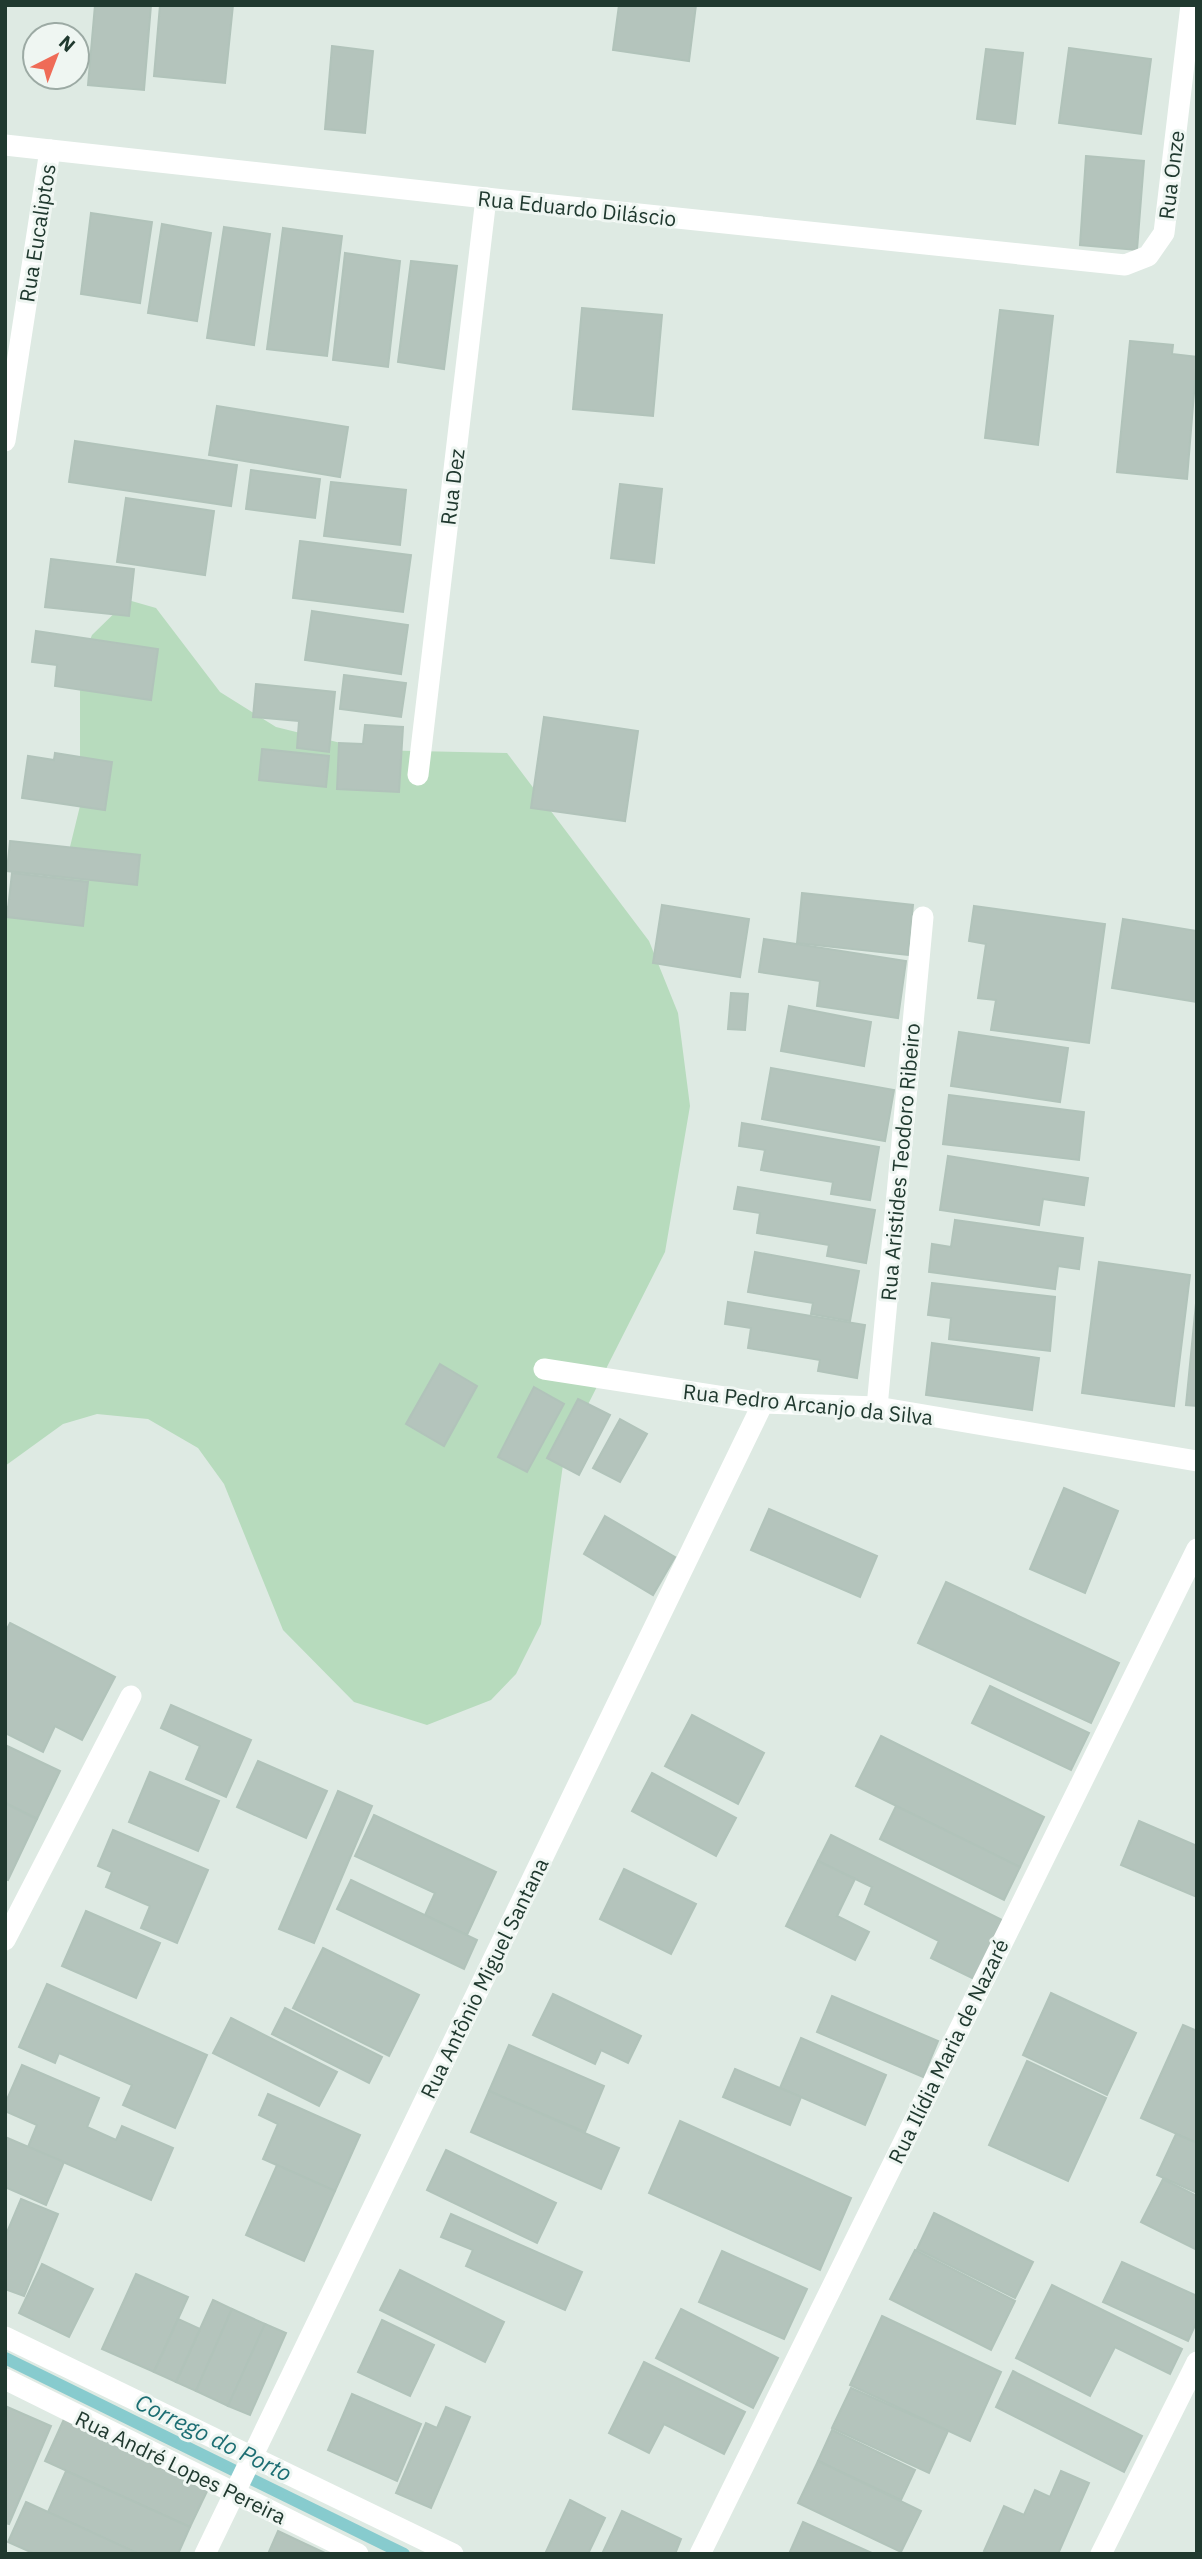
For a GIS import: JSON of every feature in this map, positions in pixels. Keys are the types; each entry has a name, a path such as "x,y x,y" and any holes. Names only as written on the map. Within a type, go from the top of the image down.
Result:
{"street":[{"name":"Rua Onze","path":"1149,256 1164,233 1191,5"},
{"name":"Rua Eduardo Diláscio","path":"5,145 1125,265 1149,256"},
{"name":"Rua Eucaliptos","path":"5,441 50,150"},
{"name":"Rua Dez","path":"418,775 485,198"},
{"name":"Rua Aristides Teodoro Ribeiro","path":"877,1407 923,917"},
{"name":"Rua Pedro Arcanjo da Silva","path":"544,1369 763,1403 877,1407 1197,1461"},
{"name":"Rua Antônio Miguel Santana","path":"205,2554 763,1403"},
{"name":"Rua Ilídia Maria de Nazaré","path":"700,2554 1197,1549"},
{"path":"5,1940 131,1696"},
{"name":"Rua André Lopes Pereira","path":"5,2337 453,2554"},
{"path":"1101,2554 1197,2362"},
{"name":"Rua André Lopes Pereira","path":"5,2379 358,2554"}],"green space":[{"path":"128,600 156,608 220,692 276,727 369,750 507,753 649,941 678,1013 690,1106 665,1252 565,1450 541,1624 516,1674 491,1700 427,1725 354,1702 283,1630 224,1484 198,1448 148,1419 97,1414 63,1424 5,1466 5,907 36,892 68,855 80,806 80,664 92,635"}],"building":[{"path":"95,5 151,5 144,90 91,85"},
{"path":"160,5 233,5 225,83 154,76"},
{"path":"619,5 696,5 689,61 613,50"},
{"path":"332,46 373,51 365,133 325,129"},
{"path":"1069,48 1151,59 1141,134 1059,123"},
{"path":"986,49 1023,53 1015,124 977,119"},
{"path":"1086,156 1144,161 1137,250 1080,245"},
{"path":"91,213 152,222 140,303 81,294"},
{"path":"162,224 211,233 197,321 148,313"},
{"path":"224,227 270,234 254,345 207,338"},
{"path":"283,228 342,236 327,356 267,349"},
{"path":"345,253 400,261 388,367 333,360"},
{"path":"411,261 457,266 444,369 398,362"},
{"path":"582,308 662,315 653,416 573,409"},
{"path":"1000,310 1053,316 1038,445 985,438"},
{"path":"1130,341 1173,345 1172,354 1197,357 1187,479 1117,472"},
{"path":"217,406 348,427 340,477 209,455"},
{"path":"75,441 237,465 231,506 69,482"},
{"path":"251,470 320,479 315,518 246,509"},
{"path":"331,482 406,490 400,545 324,536"},
{"path":"620,484 662,489 654,563 611,558"},
{"path":"126,498 214,511 205,575 117,562"},
{"path":"300,541 411,555 403,612 293,598"},
{"path":"51,559 134,569 129,616 45,607"},
{"path":"312,611 408,625 401,674 305,660"},
{"path":"36,631 158,649 151,700 55,686 57,665 32,662"},
{"path":"344,675 406,683 401,717 340,709"},
{"path":"256,684 335,692 329,752 297,748 299,721 253,717"},
{"path":"544,717 638,731 625,821 531,808"},
{"path":"365,725 403,727 399,792 337,789 339,743 363,744"},
{"path":"262,749 329,756 326,787 259,780"},
{"path":"55,753 112,762 105,810 22,798 28,756 54,760"},
{"path":"10,841 140,855 137,885 7,871"},
{"path":"12,873 88,882 83,926 7,917"},
{"path":"802,893 913,905 908,955 797,943"},
{"path":"662,905 749,919 740,977 653,963"},
{"path":"974,906 1105,924 1089,1043 991,1030 996,1000 978,998 986,944 969,941"},
{"path":"1123,919 1197,931 1197,1002 1112,988"},
{"path":"764,939 906,961 898,1018 817,1006 820,981 759,972"},
{"path":"731,993 748,994 745,1030 728,1029"},
{"path":"789,1006 871,1022 864,1066 781,1051"},
{"path":"959,1032 1068,1048 1060,1102 951,1086"},
{"path":"771,1068 894,1090 885,1141 762,1119"},
{"path":"949,1095 1084,1112 1079,1160 943,1144"},
{"path":"742,1123 879,1147 870,1200 831,1194 833,1182 761,1170 765,1150 739,1146"},
{"path":"948,1156 1088,1178 1084,1205 1043,1199 1039,1225 940,1210"},
{"path":"738,1187 875,1210 866,1263 827,1256 829,1245 757,1233 760,1213 734,1209"},
{"path":"955,1220 1083,1238 1079,1269 1058,1266 1055,1289 929,1272 932,1244 951,1247"},
{"path":"755,1252 859,1271 850,1321 811,1314 813,1303 748,1292"},
{"path":"1099,1262 1190,1275 1174,1406 1082,1393"},
{"path":"932,1283 1055,1297 1050,1351 949,1339 951,1318 928,1315"},
{"path":"1197,1293 1197,1406 1186,1405"},
{"path":"728,1302 865,1325 857,1378 818,1371 820,1360 748,1348 751,1328 725,1324"},
{"path":"932,1343 1039,1358 1032,1410 926,1395"},
{"path":"440,1364 477,1386 444,1446 406,1424"},
{"path":"534,1387 564,1404 527,1472 498,1457"},
{"path":"578,1399 610,1415 579,1475 547,1458"},
{"path":"620,1419 647,1434 620,1482 593,1468"},
{"path":"1064,1488 1118,1511 1085,1593 1030,1569"},
{"path":"769,1509 877,1556 860,1597 751,1550"},
{"path":"605,1516 675,1557 653,1595 584,1554"},
{"path":"946,1582 1119,1663 1091,1723 918,1643"},
{"path":"10,1623 115,1677 82,1740 55,1726 43,1752 5,1733 5,1633"},
{"path":"990,1686 1089,1733 1071,1770 972,1723"},
{"path":"171,1705 251,1740 226,1797 186,1779 200,1746 161,1728"},
{"path":"692,1715 764,1753 738,1804 665,1766"},
{"path":"881,1736 1044,1817 1020,1867 856,1786"},
{"path":"5,1745 60,1771 37,1819 5,1803"},
{"path":"258,1761 327,1791 306,1838 237,1807"},
{"path":"150,1772 219,1801 198,1851 129,1822"},
{"path":"652,1773 736,1818 716,1856 632,1811"},
{"path":"338,1791 372,1806 314,1943 279,1929"},
{"path":"5,1803 37,1819 8,1880 5,1879"},
{"path":"896,1806 1020,1867 1004,1900 880,1839"},
{"path":"374,1815 496,1872 467,1935 425,1915 435,1893 355,1856"},
{"path":"1139,1821 1197,1846 1197,1897 1121,1865"},
{"path":"113,1830 208,1870 177,1943 141,1928 150,1906 106,1887 112,1872 98,1866"},
{"path":"831,1835 1004,1921 976,1980 931,1958 939,1941 865,1904 872,1887 818,1861"},
{"path":"818,1861 855,1879 837,1916 869,1932 855,1960 786,1926"},
{"path":"624,1869 696,1904 671,1954 600,1919"},
{"path":"351,1880 477,1940 464,1969 337,1909"},
{"path":"86,1911 160,1943 136,1998 62,1966"},
{"path":"323,1948 419,1995 389,2056 293,2008"},
{"path":"47,1984 207,2055 175,2128 123,2105 132,2085 59,2053 55,2063 19,2047"},
{"path":"1051,1993 1136,2033 1107,2095 1023,2055"},
{"path":"553,1994 641,2036 628,2063 601,2050 595,2064 533,2035"},
{"path":"832,1996 938,2041 923,2077 817,2032"},
{"path":"285,2008 382,2057 369,2083 272,2034"},
{"path":"231,2018 337,2072 319,2106 213,2053"},
{"path":"1183,2025 1197,2031 1197,2143 1141,2118"},
{"path":"801,2038 886,2075 865,2125 780,2088"},
{"path":"509,2045 604,2086 585,2132 489,2091"},
{"path":"1027,2061 1106,2098 1068,2181 989,2145"},
{"path":"22,2065 99,2098 87,2127 116,2140 122,2126 173,2148 151,2200 28,2147 37,2125 5,2111 5,2104"},
{"path":"735,2069 801,2097 790,2125 723,2097"},
{"path":"489,2091 619,2148 601,2189 471,2132"},
{"path":"268,2094 360,2135 335,2191 263,2159 278,2124 259,2115"},
{"path":"680,2121 851,2198 820,2270 649,2193"},
{"path":"1176,2134 1197,2143 1197,2193 1157,2175"},
{"path":"5,2137 64,2162 46,2205 5,2187"},
{"path":"446,2150 556,2203 537,2243 427,2190"},
{"path":"277,2165 335,2191 304,2261 246,2235"},
{"path":"1163,2179 1197,2196 1197,2250 1141,2222"},
{"path":"21,2199 58,2214 24,2296 5,2289 5,2237"},
{"path":"934,2213 1033,2262 1015,2298 917,2249"},
{"path":"451,2214 582,2272 565,2310 466,2266 473,2250 441,2237"},
{"path":"915,2250 1015,2301 991,2350 890,2299"},
{"path":"722,2251 807,2289 784,2339 699,2302"},
{"path":"1122,2262 1197,2296 1197,2321 1188,2341 1103,2302"},
{"path":"42,2264 93,2289 69,2337 19,2313"},
{"path":"400,2270 504,2322 485,2362 380,2310"},
{"path":"136,2274 188,2297 154,2372 102,2349"},
{"path":"1052,2285 1182,2349 1170,2374 1115,2347 1090,2396 1016,2358"},
{"path":"213,2300 232,2309 196,2391 176,2382"},
{"path":"232,2309 265,2324 228,2406 196,2391"},
{"path":"681,2309 778,2358 753,2408 656,2358"},
{"path":"882,2316 1001,2372 970,2441 850,2385"},
{"path":"178,2319 200,2329 176,2382 154,2372"},
{"path":"382,2320 434,2345 410,2396 358,2372"},
{"path":"265,2324 286,2333 250,2415 228,2406"},
{"path":"644,2362 745,2412 724,2454 664,2424 649,2453 609,2433"},
{"path":"1013,2371 1142,2436 1124,2472 996,2407"},
{"path":"851,2388 948,2431 929,2473 832,2428"},
{"path":"352,2394 421,2424 397,2481 328,2450"},
{"path":"5,2406 51,2426 9,2524 5,2523"},
{"path":"446,2407 470,2417 431,2508 396,2493 426,2423 437,2428"},
{"path":"64,2419 210,2485 190,2527 45,2461"},
{"path":"832,2430 915,2470 901,2500 818,2461"},
{"path":"818,2461 921,2511 901,2552 798,2503"},
{"path":"66,2471 190,2527 178,2554 139,2554 48,2512"},
{"path":"1061,2471 1089,2483 1058,2554 990,2554 984,2551 1004,2506 1024,2515 1035,2490 1050,2497"},
{"path":"570,2500 605,2518 588,2554 545,2554"},
{"path":"26,2502 139,2554 35,2554 8,2542"},
{"path":"622,2511 681,2539 675,2554 602,2554"},
{"path":"803,2522 874,2554 789,2554"},
{"path":"278,2531 327,2554 268,2554"}],"waterway":[{"name":"Corrego do Porto","path":"5,2358 404,2554"}]}
